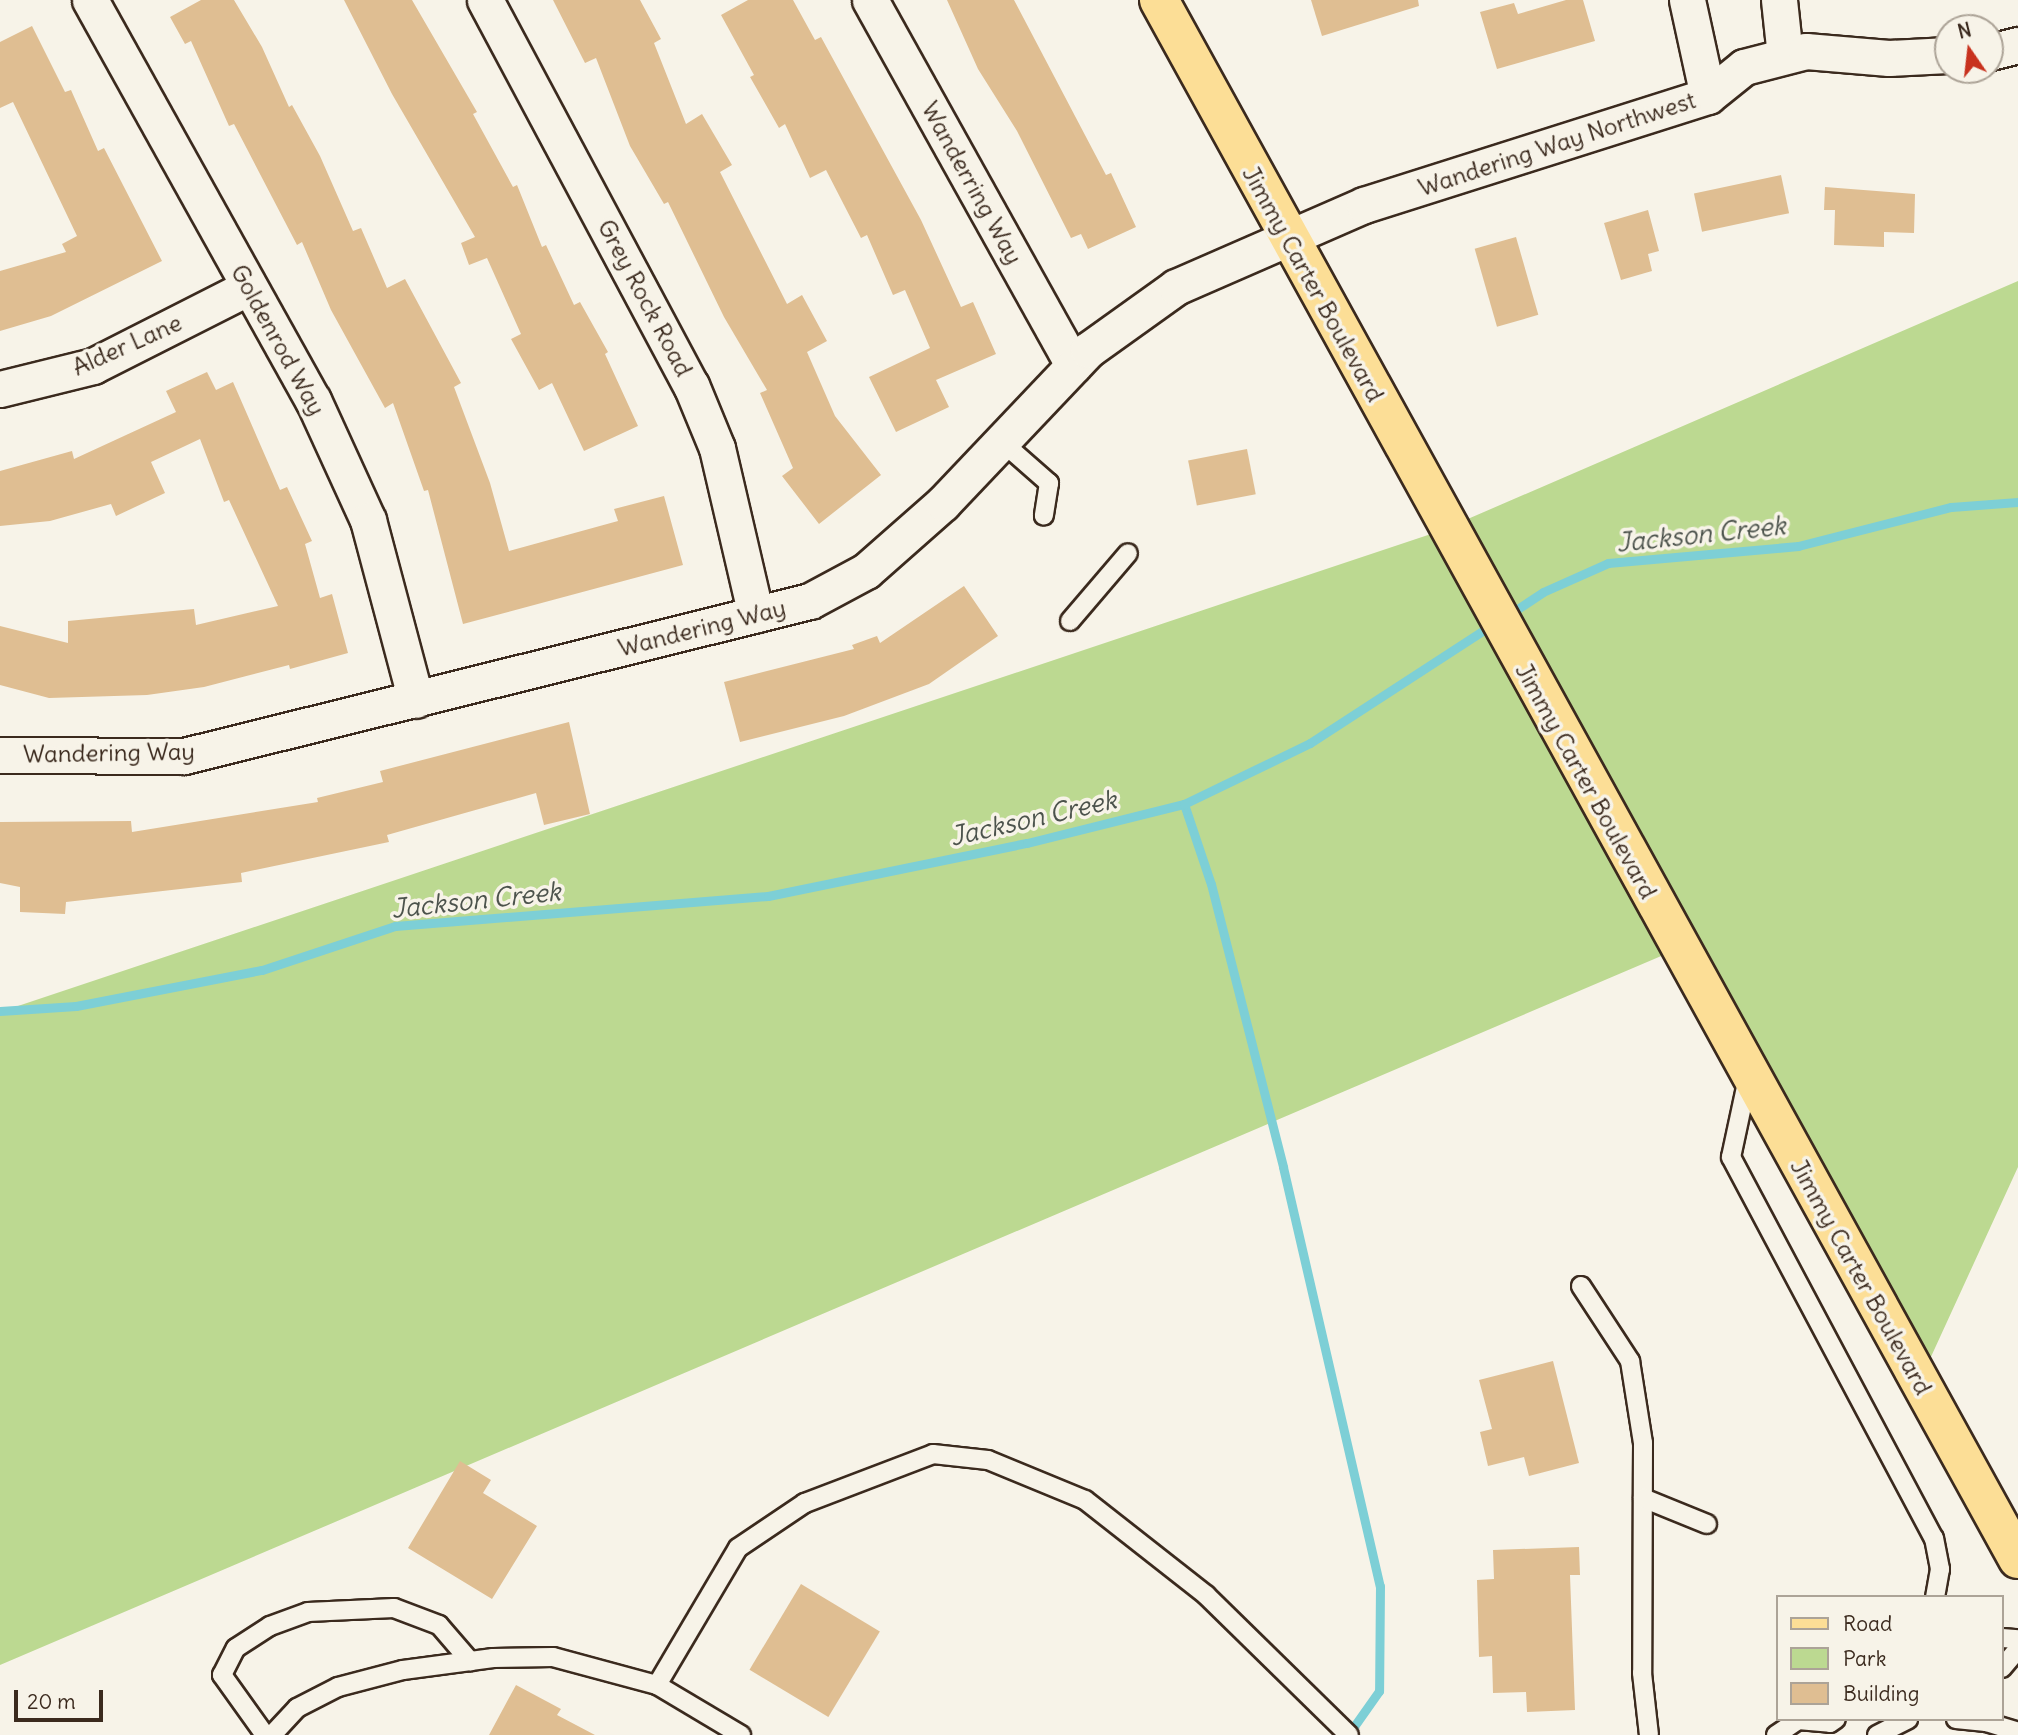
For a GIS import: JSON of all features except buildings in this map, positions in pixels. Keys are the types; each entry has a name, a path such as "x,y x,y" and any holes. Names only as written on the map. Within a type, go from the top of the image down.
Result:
{"main road":[{"name":"Jimmy Carter Boulevard","path":"1159,0 1502,629 2018,1559"}],"street":[{"name":"Goldenrod Way","path":"90,0 313,400 368,520 416,700"},
{"name":"Grey Rock Road","path":"485,0 691,385 717,448 756,615"},
{"name":"Wanderring Way","path":"870,0 1073,365"},
{"path":"1688,0 1708,96"},
{"path":"1779,0 1785,56"},
{"name":"Wandering Way Northwest","path":"1287,238 1364,205 1708,96 1744,67 1806,51 1889,58 1934,56"},
{"name":"Wandering Way","path":"0,755 184,756 810,601 866,571 943,503 1073,365 1176,287 1287,238"},
{"name":"Alder Lane","path":"0,389 93,366 249,287"}],"lane":[{"path":"1001,441 1049,482 1044,516"},
{"path":"1070,621 1128,552"},
{"path":"1749,1074 1731,1157 1934,1538 1940,1569 1935,1595"},
{"path":"1581,1286 1630,1361 1643,1443 1642,1673 1649,1735"},
{"path":"657,1685 738,1548 805,1503 933,1454 988,1460 1085,1500 1206,1595 1349,1735"},
{"path":"1643,1498 1707,1524"},
{"path":"265,1735 222,1675 236,1648 283,1621 308,1612 394,1608 439,1625 470,1661"},
{"path":"2004,1666 2018,1649"},
{"path":"272,1735 297,1708 338,1688 403,1670 470,1661 553,1657 657,1685 741,1735"},
{"path":"1776,1735 1797,1721"},
{"path":"1804,1721 1835,1726"},
{"path":"1877,1735 1904,1721"},
{"path":"1986,1721 2018,1732"},
{"path":"1810,1735 1835,1726"}],"green space":[{"path":"2018,281 2018,1167 1913,1396 1680,948 0,1665 0,1012 1440,531"}],"waterway":[{"name":"Jackson Creek","path":"1507,616 1543,592 1608,563 1798,546 1951,507 2018,502"},
{"name":"Jackson Creek","path":"0,1011 76,1006 262,970 395,926 768,896 1027,843 1184,804 1310,743 1492,625"},
{"path":"1184,804 1211,884 1283,1167 1380,1586 1379,1691 1348,1735"}]}
